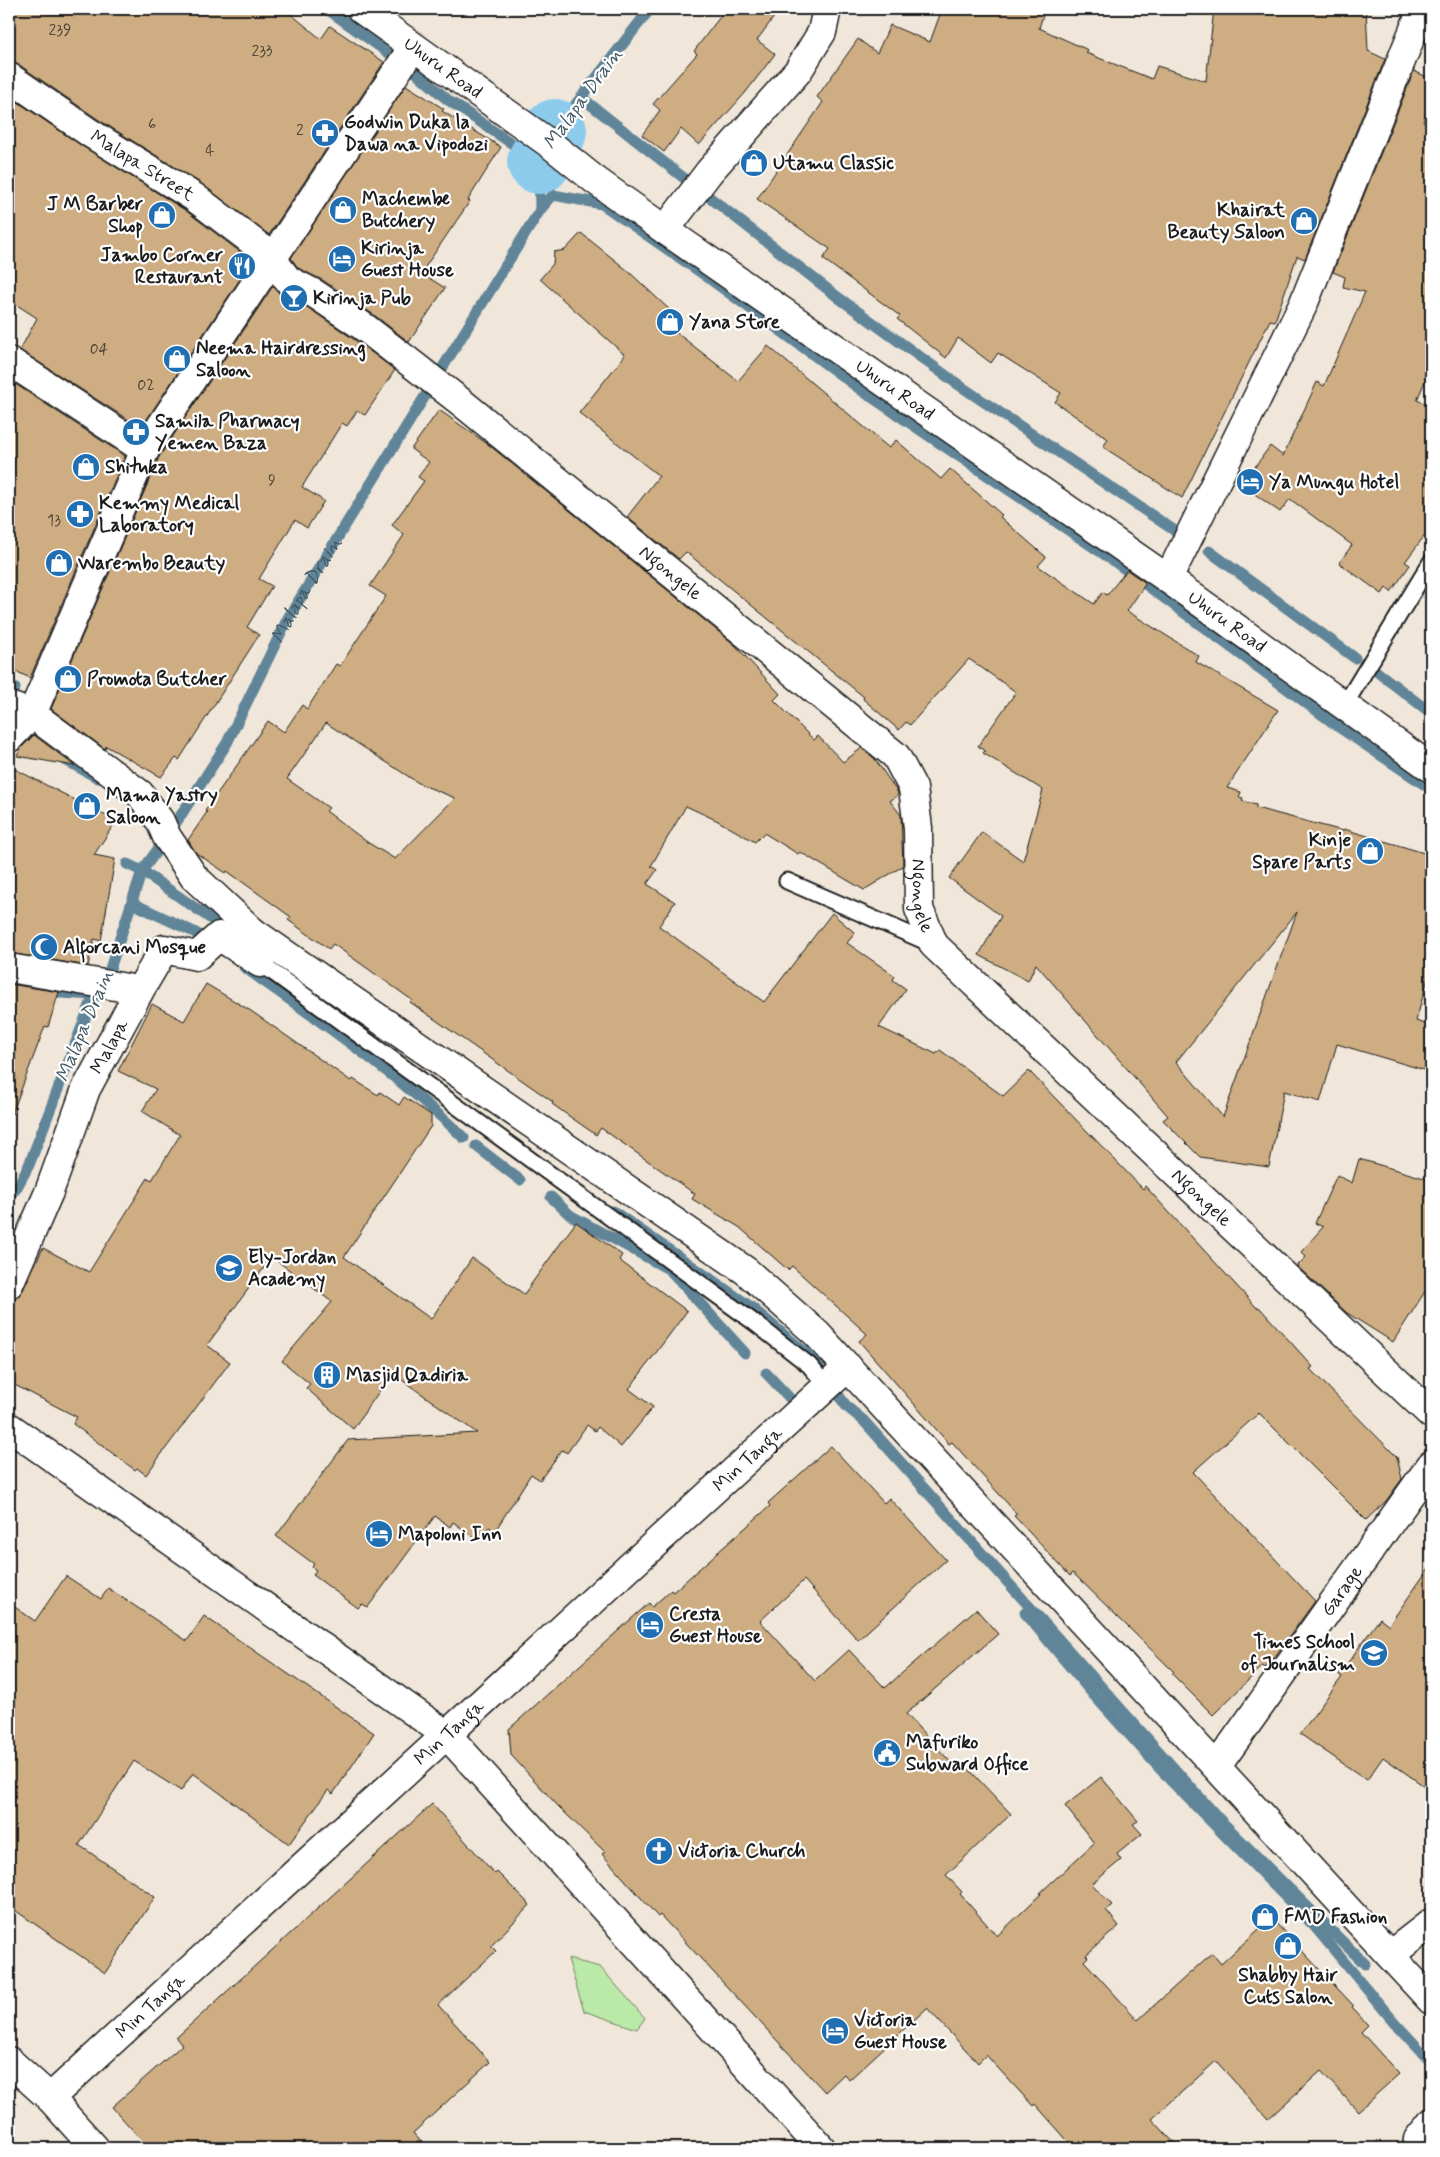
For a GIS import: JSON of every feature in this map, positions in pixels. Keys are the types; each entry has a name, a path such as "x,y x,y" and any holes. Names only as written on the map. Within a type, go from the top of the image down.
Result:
{"street":[{"name":"Uhuru Road","path":"361,9 550,144 595,180 665,230 1168,579 1431,768"},
{"path":"665,230 709,172 798,70 822,32 826,9"},
{"path":"1168,579 1303,305 1423,9 1431,12"},
{"path":"9,738 20,710 145,450 413,47"},
{"name":"Malapa Street","path":"9,77 90,133 194,197 273,257"},
{"name":"Ngongele","path":"273,257 288,280 315,294 364,327 461,402 896,756 913,788 918,828 919,909 934,945 1431,1414"},
{"path":"9,361 145,450"},
{"path":"20,710 140,794 160,821 167,837 194,877 253,932 746,1271 817,1334 1431,2000"},
{"path":"253,932 261,955 260,963"},
{"name":"Malapa","path":"9,1284 49,1192 86,1089 164,949 197,956 210,944 260,963"},
{"path":"9,968 127,988"},
{"name":"Min Tanga","path":"50,2098 848,1367"},
{"path":"9,1427 447,1735 821,2148"},
{"name":"Garage","path":"1217,1766 1431,1464"},
{"path":"1390,1955 1431,1923"},
{"path":"9,2061 50,2098 95,2148"},
{"path":"1416,2148 1418,2139 1431,2123"}],"lane":[{"path":"1344,706 1431,562"},
{"path":"787,881 934,945"},
{"path":"260,963 755,1323 809,1365 827,1386"}],"green space":[{"path":"568,1959 600,1967 645,2018 637,2029 584,2011"}],"building":[{"path":"9,9 285,9 321,39 330,26 384,62 269,235 202,184 99,120 18,64 9,62"},
{"path":"726,9 780,9 757,40 775,54 746,92 699,145 681,129 664,152 642,135 660,110 653,104 697,54 694,51"},
{"path":"942,9 1045,9 1039,28 1088,50 1086,53 1152,79 1157,66 1206,81 1214,9 1366,9 1368,51 1385,59 1305,259 1297,256 1275,321 1270,320 1182,498 1103,447 1108,439 1055,402 1061,393 998,353 991,363 958,338 946,358 897,319 900,316 823,259 830,249 757,199 823,102 817,97 858,39 877,53 890,25 930,42"},
{"path":"1414,71 1431,79 1431,96 1423,122 1431,126 1431,367 1417,400 1431,406 1431,424 1428,433 1431,435 1431,527 1405,562 1410,565 1391,592 1386,588 1382,594 1339,563 1352,545 1290,499 1280,512 1242,485 1270,446 1283,456 1317,382 1324,386 1365,292 1343,287 1345,277 1333,272"},
{"path":"406,85 444,109 442,111 501,147 468,200 470,201 421,273 445,288 409,342 374,315 324,281 298,268 291,258"},
{"path":"9,96 82,146 185,210 252,261 141,428 20,350 37,318 9,300"},
{"path":"581,233 627,270 672,312 663,322 738,381 768,346 889,448 896,440 941,479 950,469 1002,515 1000,517 1046,557 1038,566 1094,604 1103,592 1107,595 1127,570 1146,583 1127,611 1199,656 1196,662 1278,710 1227,788 1241,792 1239,797 1243,798 1242,801 1256,805 1256,808 1343,831 1344,829 1431,855 1431,968 1416,1021 1431,1026 1431,1072 1337,1044 1320,1102 1284,1091 1269,1167 1200,1157 1163,1120 1168,1116 1036,964 1028,981 979,955 1001,916 949,878 982,832 1023,861 1043,790 983,753 985,751 978,746 1016,692 969,659 910,725 906,722 899,730 863,699 864,697 686,552 679,559 627,517 659,476 579,413 625,355 540,279 553,264 554,252 565,250","holes":["1297,912 1223,1117 1176,1062"]},
{"path":"273,286 280,294 307,307 395,370 365,415 357,411 347,426 342,423 302,487 324,501 307,528 295,520 259,579 272,586 247,627 259,635 179,760 176,758 161,777 106,746 105,749 51,709 159,457"},
{"path":"9,380 125,456 30,678 9,668"},
{"path":"439,410 489,445 735,645 780,694 774,700 814,740 818,736 843,762 862,748 875,759 898,793 890,801 901,815 903,866 864,890 764,833 755,842 718,821 686,806 651,866 657,870 647,884 675,902 659,926 764,1002 832,913 855,933 847,943 895,976 893,980 906,989 879,1027 936,1054 940,1050 1003,1096 1029,1071 1143,1189 1145,1186 1257,1308 1259,1307 1313,1367 1310,1369 1397,1457 1402,1479 1386,1501 1366,1520 1259,1413 1193,1472 1315,1601 1271,1662 1265,1668 1263,1666 1213,1715 1172,1674 1174,1672 1073,1573 1070,1576 1014,1516 1017,1514 952,1442 949,1444 859,1341 867,1334 792,1266 788,1270 739,1227 692,1199 695,1194 601,1128 596,1135 552,1104 553,1102 410,1002 412,1000 333,944 329,949 288,920 291,917 227,871 226,873 196,853 188,840 207,812 205,811 268,721 284,732 302,705 307,709 336,664 340,666 386,596 370,586 404,535 392,525 424,481 418,477 429,462 411,449","holes":["326,723 420,784 455,798 395,859 367,842 326,811 329,808 287,779"]},
{"path":"34,735 75,766 17,756 21,748"},
{"path":"9,766 116,821 94,855 115,859 101,941 94,939 88,966 9,953"},
{"path":"9,984 59,992 48,1027 45,1026 12,1114 9,1114"},
{"path":"206,984 251,1011 351,1081 353,1079 378,1095 380,1092 399,1105 404,1097 431,1115 431,1126 344,1257 431,1319 472,1258 524,1294 576,1222 622,1255 619,1260 687,1311 629,1389 653,1407 621,1447 598,1427 595,1431 587,1425 567,1453 562,1450 540,1480 531,1474 495,1531 489,1527 479,1541 453,1522 450,1527 435,1516 368,1607 362,1604 358,1608 313,1575 316,1570 312,1567 314,1564 276,1536 348,1440 477,1433 392,1373 353,1429 306,1388 310,1384 282,1361 332,1302 272,1257 207,1345 230,1362 146,1475 137,1468 135,1470 73,1424 77,1417 9,1382 9,1308 11,1299 19,1296 23,1290 43,1248 89,1272 148,1178 152,1180 180,1135 142,1111 156,1089 118,1071 152,1004 184,1021"},
{"path":"1359,1159 1431,1180 1431,1282 1393,1342 1347,1313 1297,1266 1306,1257 1301,1252 1323,1227 1315,1223 1337,1175 1352,1183"},
{"path":"831,1446 884,1503 889,1498 946,1560 858,1640 804,1580 760,1621 815,1681 849,1650 885,1688 976,1609 998,1634 906,1714 957,1769 963,1763 1011,1814 946,1875 962,1892 960,1894 997,1936 1094,1843 1065,1806 1101,1777 1138,1821 1133,1824 1142,1834 1117,1854 1121,1860 1092,1884 1112,1905 1106,1910 1119,1926 1086,1955 1088,1957 1084,1961 1138,2020 1212,1953 1221,1964 1271,1918 1353,2005 1351,2007 1368,2025 1361,2032 1399,2074 1358,2111 1321,2071 1268,2119 1216,2061 1152,2119 1179,2148 1074,2148 1035,2104 1033,2106 986,2055 978,2063 927,2008 849,2080 844,2074 825,2092 660,1915 658,1917 602,1854 605,1852 557,1805 511,1755 509,1729 649,1603 652,1607 671,1590 673,1592 770,1506 768,1503"},
{"path":"1431,1565 1431,1791 1383,1757 1367,1780 1300,1734 1342,1677 1339,1675 1380,1618 1389,1625"},
{"path":"66,1576 101,1599 108,1588 187,1641 204,1616 374,1733 333,1794 328,1790 289,1844 193,1773 181,1791 134,1761 79,1845 155,1897 105,1973 9,1906 9,1603 35,1621"},
{"path":"432,1804 495,1874 497,1872 530,1905 491,1946 496,1951 438,2005 490,2062 413,2133 427,2148 149,2148 112,2107 182,2045 176,2038"}],"waterway":[{"name":"Malapa Drain","path":"9,1195 16,1189 29,1165 94,995 99,996 105,984 142,871 167,837 227,743 288,618 540,210 539,162 448,100 418,74 327,9"},
{"name":"Malapa Drain","path":"555,131 650,9"},
{"path":"9,93 38,117 66,129"},
{"path":"581,97 689,182"},
{"name":"Malapa Drain","path":"539,162 550,144 555,131"},
{"path":"160,190 181,207 204,218"},
{"path":"540,210 553,195 602,204 706,276 864,392 1114,561 1343,730 1431,789"},
{"path":"708,196 839,298 959,385 1184,537"},
{"path":"241,337 259,297"},
{"path":"177,431 194,403 208,388"},
{"path":"1209,551 1355,658"},
{"path":"1376,671 1431,713"},
{"path":"9,686 15,688"},
{"path":"63,759 98,778"},
{"path":"127,864 142,871 227,930"},
{"path":"132,903 211,942"},
{"path":"244,967 385,1070 412,1091 464,1138"},
{"path":"45,992 94,995"},
{"path":"476,1146 520,1180"},
{"path":"551,1197 570,1215 670,1270 745,1353"},
{"path":"613,1211 751,1307 813,1359 820,1369"},
{"path":"766,1373 801,1410"},
{"path":"829,1382 847,1407 863,1420 1220,1820 1365,1964"},
{"path":"1025,1613 1092,1693 1172,1782 1315,1927 1395,2023 1431,2062"}],"place":[{"name":"Godwin Duka la Dawa na Vipodozi","path":"325,133"},
{"name":"Utamu Classic","path":"754,163"},
{"name":"Machembe Butchery","path":"343,210"},
{"name":"J M Barber Shop","path":"162,215"},
{"name":"Khairat Beauty Saloon","path":"1304,221"},
{"name":"Kirinja Guest House","path":"342,259"},
{"name":"Jambo Corner Restaurant","path":"242,266"},
{"name":"Kirinja Pub","path":"294,298"},
{"name":"Yana Store","path":"670,322"},
{"name":"Neema Hairdressing Saloon","path":"177,359"},
{"name":"Samila Pharmacy Yemen Baza","path":"136,432"},
{"name":"Shituka","path":"86,467"},
{"name":"Ya Mungu Hotel","path":"1250,482"},
{"name":"Kemmy Medical Laboratory","path":"80,514"},
{"name":"Warembo Beauty","path":"59,563"},
{"name":"Promota Butcher","path":"68,679"},
{"name":"Mama Yastry Saloon","path":"87,806"},
{"name":"Kinje Spare Parts","path":"1370,851"},
{"name":"Alforcani Mosque","path":"44,947"},
{"name":"Ely-Jordan Academy","path":"229,1268"},
{"name":"Masjid Qadiria","path":"327,1375"},
{"name":"Mapoloni Inn","path":"379,1534"},
{"name":"Cresta Guest House","path":"650,1625"},
{"name":"Times School of Journalism","path":"1374,1653"},
{"name":"Mafuriko Subward Office","path":"887,1753"},
{"name":"Victoria Church","path":"659,1851"},
{"name":"FMD Fashion","path":"1265,1917"},
{"name":"Shabby Hair Cuts Salon","path":"1288,1946"},
{"name":"Victoria Guest House","path":"835,2031"}]}
